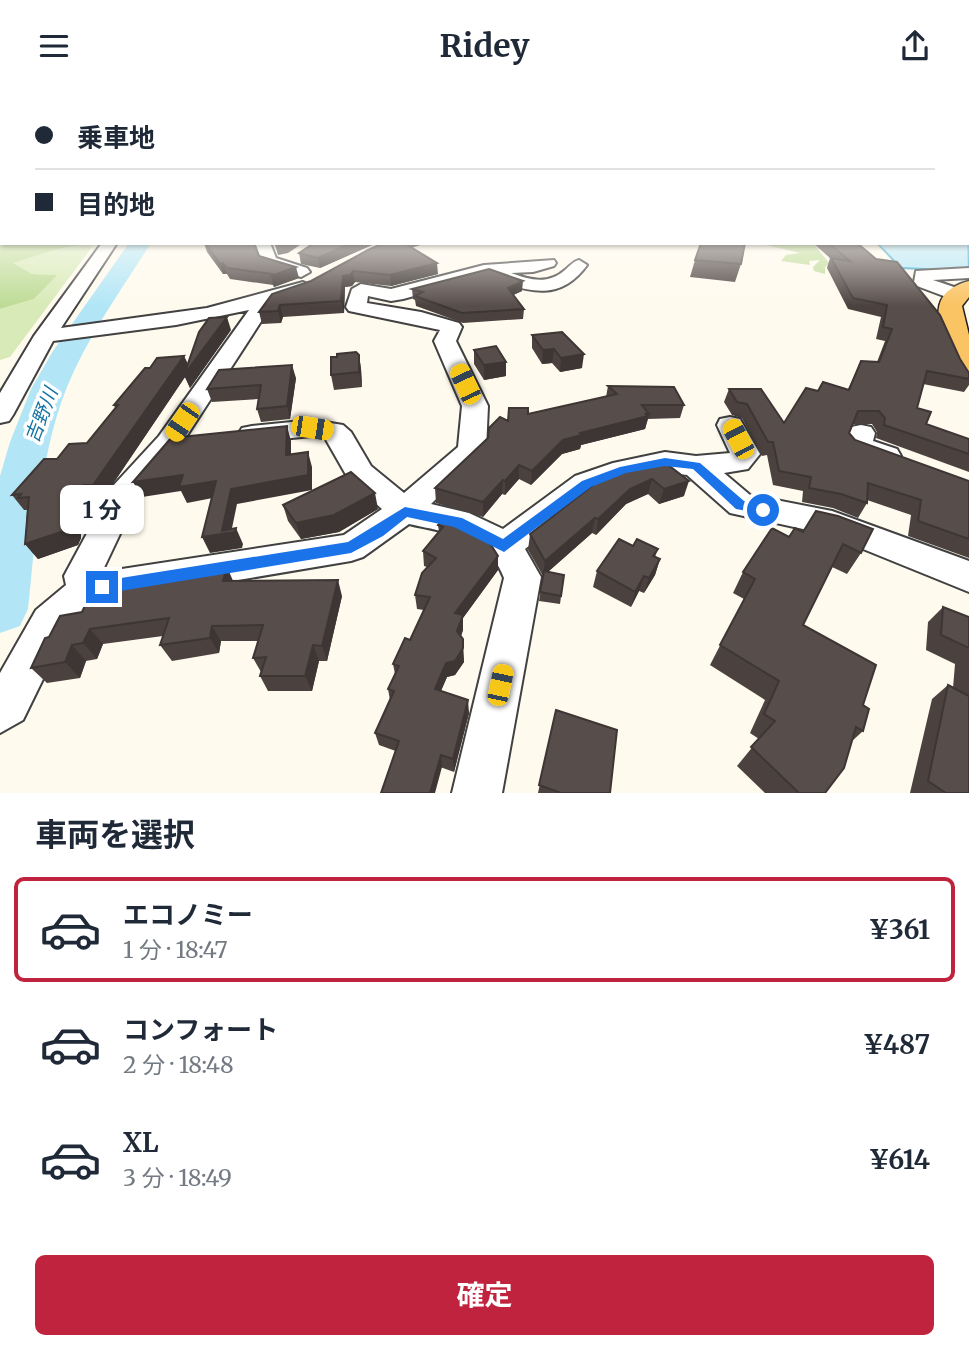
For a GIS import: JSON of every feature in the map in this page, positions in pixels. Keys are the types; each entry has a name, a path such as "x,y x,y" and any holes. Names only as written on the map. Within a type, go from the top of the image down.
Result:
{"main road":[{"path":"965,285 950,305 951,317 969,371"}],"street":[{"path":"0,415 8,388 109,245"},
{"path":"263,245 269,261 321,284 391,295 484,270 533,267 548,263"},
{"path":"275,263 303,253"},
{"path":"484,270 538,288 570,277 579,265"},
{"path":"45,336 193,319 321,284"},
{"path":"0,710 7,704 50,623 86,590 351,547 378,532 405,511 472,450 475,406 445,341 452,327 421,318 356,307 361,289"},
{"path":"86,590 82,576 123,495 169,442 265,301"},
{"path":"504,546 586,484 624,470 665,462 696,465 737,462 746,454 730,425"},
{"path":"169,442 312,428 333,431 341,438 360,473 405,511 457,522 504,546 523,577 477,793"},
{"path":"861,433 858,445 907,463"},
{"path":"696,465 741,505 832,523 892,544 969,577"}],"green space":[{"path":"0,245 81,245 13,263 32,274 57,275 34,299 0,309"},
{"path":"94,245 10,357 0,360 0,309 34,299 56,275 32,274 12,263 58,249"},
{"path":"766,245 815,245 830,264 825,267 825,274 814,271 813,267 820,260 809,261 810,265 781,261 786,255 800,253"}],"water":[{"path":"879,245 968,245 969,271 901,268"}],"building":[{"path":"206,245 255,245 259,256 296,267 271,276 272,274 227,268 223,263 220,264"},
{"path":"311,245 347,245 318,258 299,253"},
{"path":"379,245 407,245 437,263 390,275 353,271 350,275 343,276 341,301 280,305 278,311 259,312 272,294 311,281"},
{"path":"700,245 745,245 741,264 695,260"},
{"path":"830,245 859,245 876,259 897,262 940,315 969,373 969,379 927,371 917,408 931,412 926,424 969,439 969,454 884,425 885,418 879,411 858,411 849,433 855,440 969,481 969,539 918,521 921,500 868,483 867,503 841,494 809,488 811,477 779,471 773,442 768,442 747,404 737,402 729,389 761,389 784,423 806,388 818,391 823,382 849,390 861,361 879,362 892,329 883,327 887,305 853,298 831,258 850,261"},
{"path":"489,269 523,281 508,288 524,309 462,313 415,296 423,292 412,289"},
{"path":"227,317 184,375 199,332 209,318"},
{"path":"562,332 584,354 561,358 554,349 543,350 532,335"},
{"path":"496,346 506,362 484,365 474,350"},
{"path":"356,352 359,355 359,372 331,375 331,357"},
{"path":"184,356 93,485 84,485 70,500 71,523 67,530 25,544 29,497 18,498 21,494 12,495 44,459 57,459 69,444 87,443 118,405 114,405 145,368 150,368 157,358"},
{"path":"292,365 287,406 257,409 261,385 207,389 219,370"},
{"path":"608,386 674,387 684,405 642,405 648,416 580,433 582,435 563,440 532,471 519,465 483,502 435,488 488,438 489,428 500,417 508,421 509,408 528,408 528,414 617,394"},
{"path":"287,426 286,455 308,452 308,475 231,489 222,531 236,528 235,532 202,537 216,481 179,487 183,475 133,482 171,438"},
{"path":"663,461 689,481 664,489 652,479 630,489 598,519 595,518 545,561 530,534 601,479 634,467"},
{"path":"351,472 375,493 334,515 296,523 283,505"},
{"path":"816,511 873,529 861,553 843,544 803,625 876,665 863,705 869,709 863,731 856,727 844,768 825,793 799,793 751,747 775,721 764,714 779,681 720,645 755,579 743,572 772,528 789,537 795,528 803,532"},
{"path":"442,520 475,532 491,545 498,556 455,613 463,615 457,631 463,639 463,648 455,661 446,663 435,689 468,700 453,759 441,755 430,793 381,793 399,741 375,733 394,691 388,689 399,666 393,664 405,638 410,640 430,597 415,595 422,573 436,558 423,551 443,527 438,525"},
{"path":"619,539 633,546 637,539 658,549 653,556 660,559 649,578 644,576 635,592 597,571"},
{"path":"227,567 223,581 338,580 322,646 313,645 305,676 260,676 266,657 253,658 263,625 212,626 210,638 160,645 169,618 90,629 83,643 72,645 65,662 31,668 45,638 49,637 60,616 82,612 93,589"},
{"path":"544,571 564,575 561,596 540,592"},
{"path":"943,607 969,617 969,648 941,635"},
{"path":"948,685 969,696 969,793 946,793 928,781"},
{"path":"556,710 617,730 610,793 561,793 539,785"}],"waterway":[{"name":"吉野川","path":"0,609 17,497 38,415 69,351 139,245"}],"route":[{"path":"102,587 351,547 378,532 405,511 457,522 504,546 586,484 624,470 665,462 696,465 741,505 763,510"}]}
